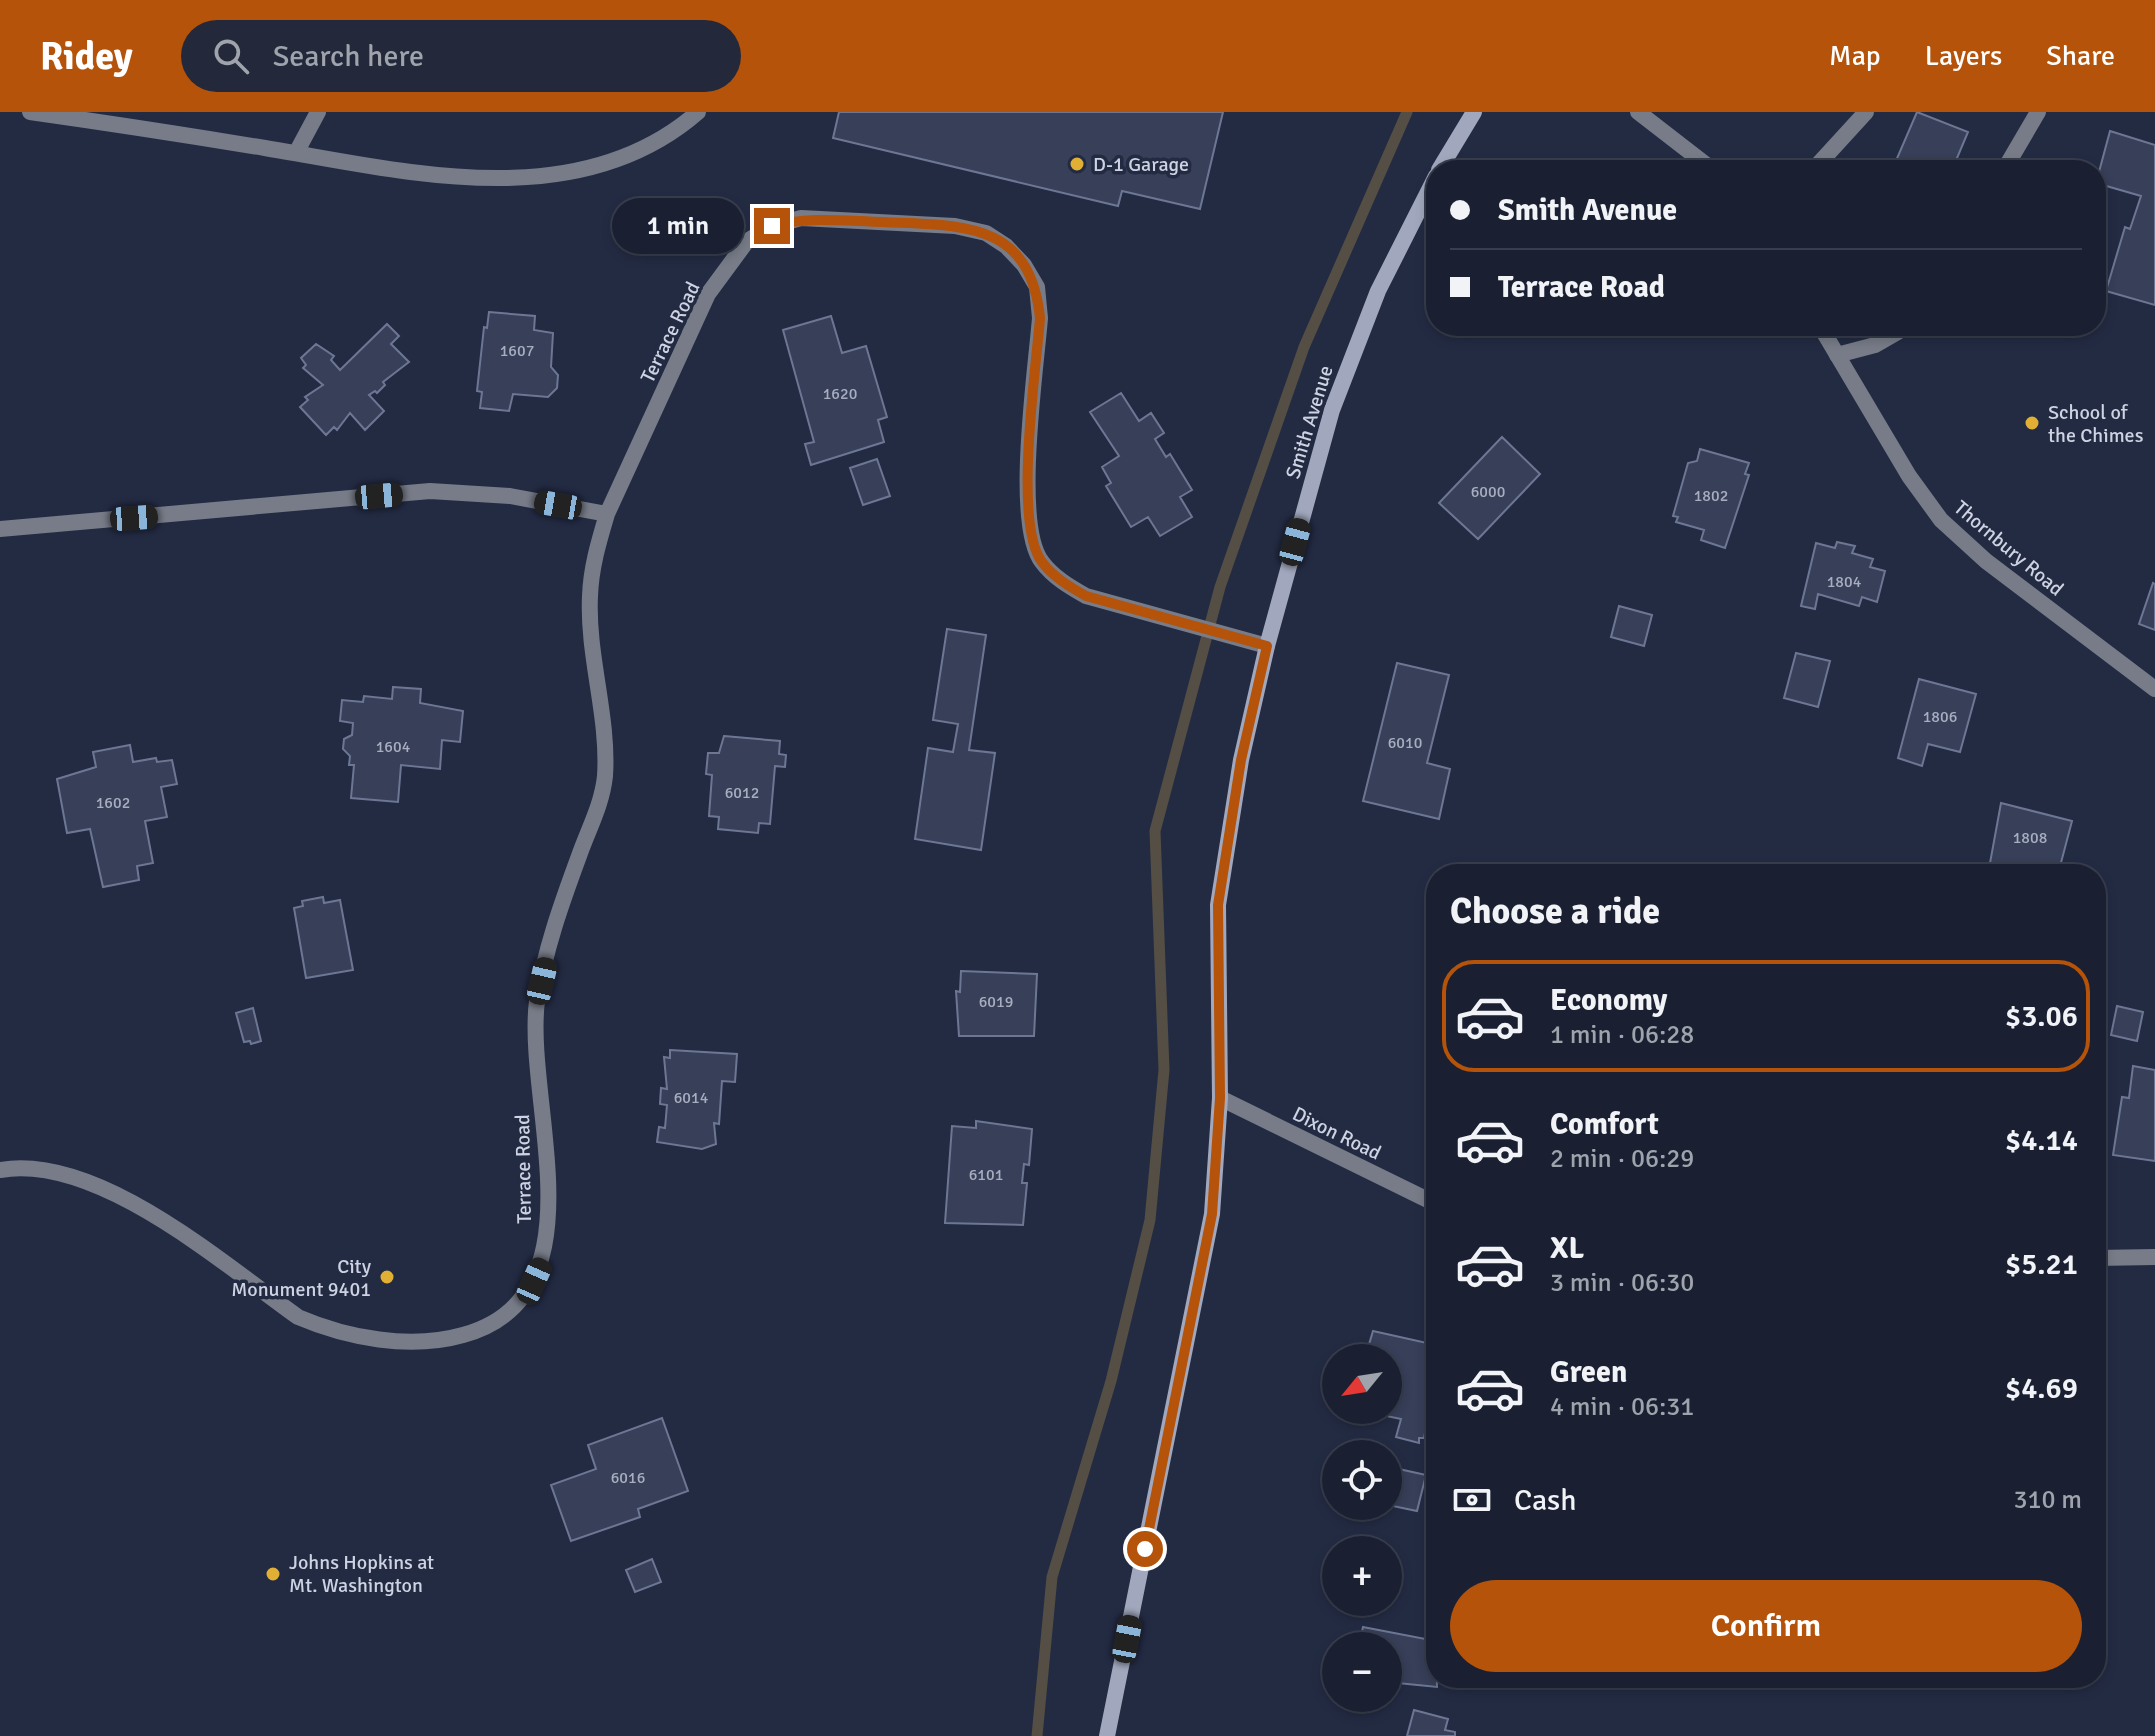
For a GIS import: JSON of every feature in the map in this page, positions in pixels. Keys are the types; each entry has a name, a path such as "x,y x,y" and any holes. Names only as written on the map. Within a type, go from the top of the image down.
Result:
{"main road":[{"path":"1445,160 1474,112"},
{"name":"Smith Avenue","path":"1107,1736 1212,1214 1220,1098 1218,905 1241,760 1267,646 1324,435 1354,346 1426,197"}],"street":[{"path":"30,112 447,175 509,179 557,175 611,161 654,141 698,112"},
{"path":"296,153 318,112"},
{"path":"1638,112 1700,160"},
{"path":"1822,160 1866,112"},
{"path":"2010,160 2038,112"},
{"name":"Terrace Road","path":"0,1170 15,1167 81,1178 121,1195 298,1317 329,1331 369,1338 446,1340 475,1332 511,1310 531,1287 543,1261 548,1202 537,1003 552,938 598,810 605,778 590,597 596,550 607,514 708,294 747,241 772,226 801,218 955,226 986,233 1006,246 1037,287 1040,318 1027,504 1031,536 1040,561 1063,583 1086,596 1267,646"},
{"name":"Thornbury Road","path":"1826,336 1901,465 1941,520 1986,561 2155,689"},
{"path":"1837,355 1875,345 1891,336"},
{"path":"0,529 430,491 510,496 607,514"},
{"name":"Dixon Road","path":"1220,1098 1426,1199"},
{"path":"2106,1258 2155,1257"}],"building":[{"name":"D-1 Garage","path":"839,112 1223,112 1200,209 1122,191 1118,206 833,138"},
{"path":"1917,112 1968,132 1956,160 1896,160"},
{"path":"2110,131 2155,145 2155,305 2106,291 2125,227 2130,229 2141,196 2106,186 2106,160 2102,160"},
{"path":"489,312 535,316 534,330 553,333 551,367 558,375 557,388 548,397 513,394 509,411 480,408 482,392 477,391 484,327 487,328"},
{"path":"831,316 842,353 866,346 887,417 878,420 884,442 811,465 805,444 814,442 783,330"},
{"path":"387,324 399,336 391,344 409,362 383,382 385,385 377,393 375,391 369,395 384,411 365,430 350,413 337,430 334,427 326,435 300,407 308,400 305,397 323,385 303,368 306,365 301,358 316,344 334,356 331,360 340,370"},
{"path":"1121,393 1139,421 1151,413 1164,433 1155,439 1166,457 1170,454 1192,490 1180,497 1192,517 1160,536 1148,517 1131,527 1106,486 1111,483 1102,467 1119,456 1090,412"},
{"path":"1502,437 1540,474 1478,539 1439,503"},
{"path":"1700,449 1749,463 1745,474 1749,475 1725,548 1701,540 1704,530 1676,522 1678,517 1673,516 1688,463 1697,461"},
{"path":"877,459 890,496 863,505 850,468"},
{"path":"1837,542 1855,546 1852,553 1873,559 1870,567 1885,571 1877,602 1862,597 1859,606 1818,594 1815,609 1801,606 1816,543 1835,548"},
{"path":"2155,584 2155,630 2139,624"},
{"path":"1619,606 1652,615 1644,646 1611,637"},
{"path":"947,629 986,635 969,750 995,753 981,850 915,839 928,748 953,752 958,724 933,720"},
{"path":"1796,653 1830,661 1818,707 1784,698"},
{"path":"1397,663 1449,675 1427,763 1450,769 1439,819 1363,801"},
{"path":"1919,679 1976,694 1960,752 1928,744 1922,766 1898,758"},
{"path":"393,687 421,689 420,703 463,711 460,742 442,740 440,769 401,765 398,802 351,798 354,765 349,765 350,756 343,749 344,739 352,735 353,723 340,721 342,700 363,702 364,696 392,699"},
{"path":"724,736 780,741 779,754 786,755 785,767 775,766 770,824 759,823 758,833 718,829 719,817 709,816 712,775 706,774 708,753 719,753"},
{"path":"130,745 133,762 156,758 157,762 172,760 177,784 161,787 167,817 145,821 153,863 137,866 139,880 103,887 90,829 67,833 57,779 96,767 93,752"},
{"path":"2001,803 2072,821 2061,864 1990,863"},
{"path":"323,897 324,903 340,900 353,970 306,978 294,908 303,906 302,901"},
{"path":"961,971 1037,974 1034,1036 959,1036 956,991 960,992"},
{"path":"2117,1006 2143,1012 2137,1041 2111,1035"},
{"path":"253,1008 261,1041 251,1044 250,1041 244,1042 236,1013"},
{"path":"670,1050 737,1054 735,1082 722,1081 719,1124 714,1123 716,1144 702,1149 657,1142 659,1127 665,1128 667,1105 660,1104 661,1088 667,1089 664,1057 670,1058"},
{"path":"2133,1066 2155,1070 2155,1161 2113,1155 2122,1097 2129,1098"},
{"path":"976,1121 1032,1129 1029,1165 1024,1164 1022,1183 1027,1183 1023,1225 945,1223 952,1126 976,1128"},
{"path":"1373,1331 1426,1343 1424,1438 1419,1438 1419,1443 1396,1437 1402,1424 1402,1344 1369,1344"},
{"path":"662,1418 688,1491 638,1509 640,1517 571,1541 551,1485 596,1469 588,1445"},
{"path":"1402,1470 1426,1475 1417,1511 1402,1508"},
{"path":"652,1559 661,1582 635,1592 626,1570"},
{"path":"1363,1627 1389,1632 1362,1632"},
{"path":"1402,1634 1426,1639 1426,1686 1402,1683"},
{"path":"1414,1710 1448,1719 1445,1730 1455,1732 1455,1736 1407,1736"}],"waterway":[{"path":"1037,1736 1052,1577 1111,1381 1150,1220 1164,1070 1155,831 1220,587 1304,347 1407,112"}],"place":[{"name":"D-1 Garage","path":"1077,164"},
{"name":"School of the Chimes","path":"2032,423"},
{"name":"City Monument 9401","path":"387,1277"},
{"name":"Johns Hopkins at Mt. Washington","path":"273,1574"}],"route":[{"path":"772,226 801,218 955,226 986,233 1006,246 1024,265 1037,287 1040,318 1027,504 1031,536 1040,561 1063,583 1086,596 1267,646 1241,760 1218,905 1220,1098 1212,1214 1145,1549"}]}
